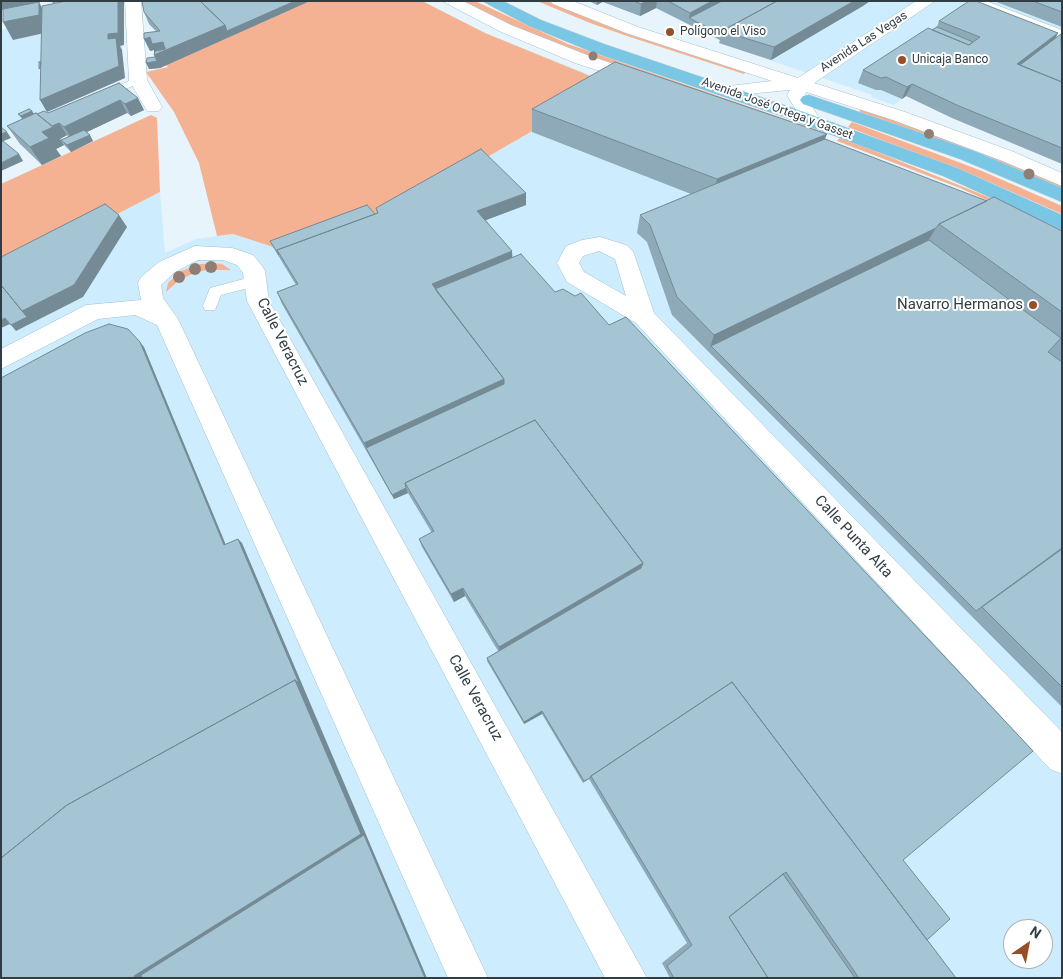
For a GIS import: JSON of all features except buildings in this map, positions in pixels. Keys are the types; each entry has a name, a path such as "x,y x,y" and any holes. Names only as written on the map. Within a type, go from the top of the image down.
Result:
{"main road":[{"name":"Avenida José Ortega y Gasset","path":"490,1 535,24 598,48 812,121 950,172 1058,231"},
{"name":"Avenida José Ortega y Gasset","path":"526,1 614,37 772,87 799,89 967,155 1062,196"}],"street":[{"path":"133,1 138,80 153,107"},
{"name":"Avenida José Ortega y Gasset","path":"450,1 505,28 582,59 825,143 938,187"},
{"name":"Avenida José Ortega y Gasset","path":"558,1 632,30 799,89 935,129 1007,156 1062,180"},
{"name":"Avenida Las Vegas","path":"799,89 927,1"},
{"path":"972,1 1062,36"},
{"path":"726,91 772,87"},
{"path":"799,89 812,121"},
{"name":"Avenida José Ortega y Gasset","path":"972,202 1058,231"},
{"name":"Calle Veracruz","path":"468,978 166,319 152,300 149,283 167,267 195,253 224,253 245,260 254,271 258,301 627,978"},
{"path":"1,360 94,311 137,307 166,319"},
{"name":"Calle Punta Alta","path":"644,318 1062,757"}],"lane":[{"path":"92,100 138,80"},
{"path":"210,306 215,292 255,281"}],"shaded area":[{"path":"146,1 422,1 485,33 1062,263 1062,978 1,978 1,274 160,192 165,253 196,239 233,234 272,247 200,90 166,65 180,59 149,24"},
{"path":"310,1 422,1 485,33 612,85 378,220 273,247 233,234 217,236 199,163 174,112 146,72 168,67 166,65"},
{"path":"460,1 475,1 568,44 817,130 814,133 566,48 513,27"},
{"path":"537,1 547,1 629,33 747,70 744,74 627,36"},
{"path":"588,1 1062,1 1062,163 952,118 906,96 894,105 871,97 872,95 719,43 722,42 656,8 640,16 603,2 597,5"},
{"path":"48,20 122,45 125,78 4,132 11,138 1,142 1,30"},
{"path":"862,108 981,152 1062,185 1062,191 924,135 859,112"},
{"path":"151,115 157,118 160,192 1,274 1,184"},
{"path":"852,122 982,171 1062,206 1062,214 980,178 848,127"},
{"path":"840,137 1008,205 1062,230 1062,235 960,188 837,141"},
{"path":"201,264 222,264 231,270 206,270 192,274 178,281 166,292 168,283 181,271"}],"place":[{"name":"Polígono el Viso","path":"670,32"},
{"name":"Unicaja Banco","path":"902,60"},
{"name":"Navarro Hermanos","path":"1033,305"}]}
